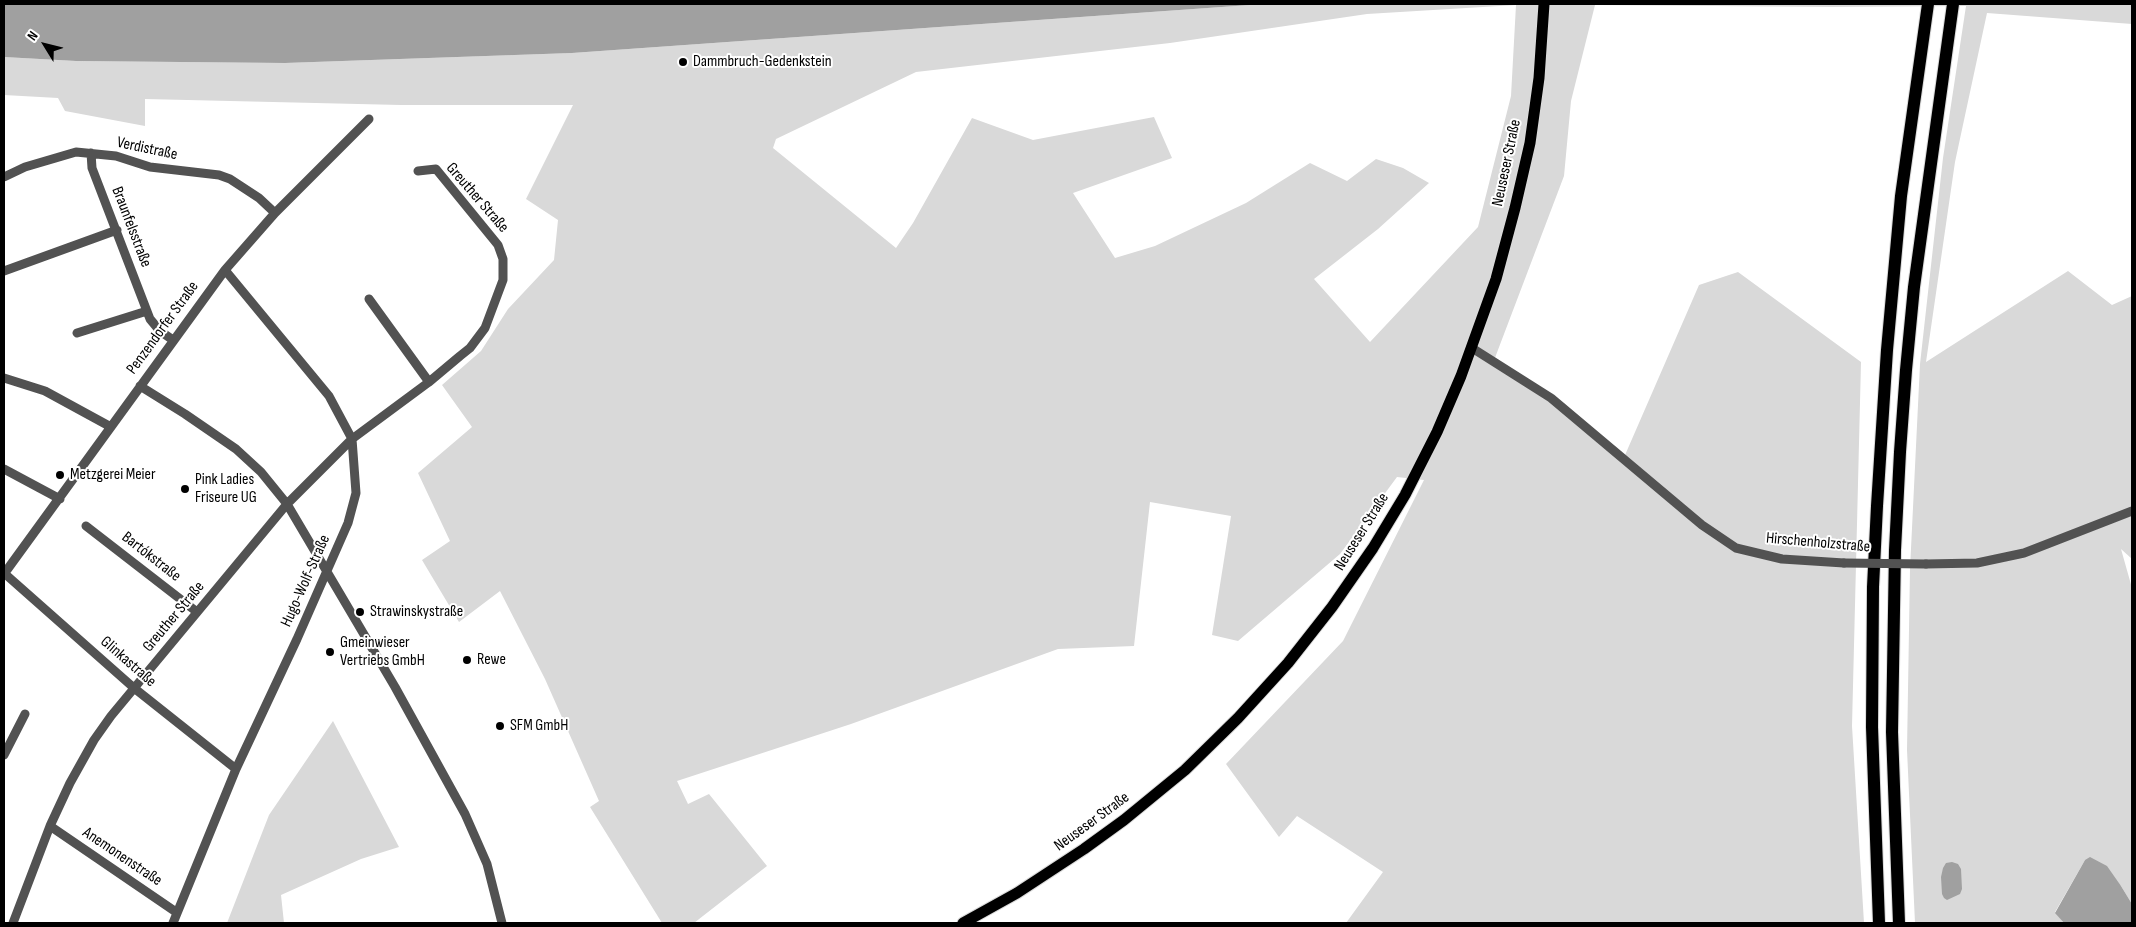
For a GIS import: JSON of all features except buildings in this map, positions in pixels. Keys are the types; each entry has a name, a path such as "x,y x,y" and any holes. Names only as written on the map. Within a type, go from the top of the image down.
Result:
{"highway":[{"path":"1879,923 1872,728 1873,597 1877,506 1886,350 1902,196 1928,4"},
{"path":"1899,923 1892,732 1895,550 1900,462 1914,287 1953,4"}],"main road":[{"name":"Neuseser Straße","path":"963,923 1044,876 1124,820 1196,759 1267,687 1332,607 1391,519 1437,432 1472,348 1496,279 1528,151 1539,78 1544,7"}],"street":[{"name":"Penzendorfer Straße","path":"4,573 60,499 172,340 225,270 275,213 369,119"},
{"name":"Verdistraße","path":"4,177 25,167 76,152 116,156 150,167 219,175 239,184 260,198 275,213"},
{"name":"Braunfelsstraße","path":"91,153 92,168 150,319 160,331 172,340"},
{"name":"Greuther Straße","path":"13,923 50,826 86,754 111,716 287,504 352,439 429,382 470,348 485,328 503,280 503,260 498,245 436,169 418,171"},
{"path":"4,271 116,230"},
{"name":"Hugo-Wolf-Straße","path":"173,923 236,769 297,639 348,523 356,493 352,439 329,396 225,270"},
{"path":"369,299 429,382"},
{"path":"77,333 147,311"},
{"name":"Hirschenholzstraße","path":"1472,348 1551,398 1702,525 1736,548 1782,559 1844,563 1977,563 2024,552 2132,511"},
{"path":"4,378 45,391 110,427"},
{"path":"140,386 236,448 261,472 287,504 395,687 465,814 487,864 502,923"},
{"path":"4,469 60,499"},
{"name":"Bartókstraße","path":"86,526 197,612"},
{"name":"Glinkastraße","path":"4,573 134,688 236,769"},
{"path":"4,754 26,714"},
{"name":"Anemonenstraße","path":"50,826 176,912"}],"shaded area":[{"path":"4,4 1264,4 572,53 285,63 76,61 4,57"},
{"path":"1264,4 2132,4 2132,24 1987,13 1955,162 1926,362 2068,271 2112,305 2132,296 2132,559 2121,549 2132,588 2132,904 2121,886 2085,860 2055,912 2064,923 1915,923 1907,750 1910,569 1920,364 1943,158 1966,6 1595,5 1571,101 1564,176 1493,363 1549,401 1622,462 1699,285 1738,272 1861,362 1852,726 1864,923 1346,923 1383,872 1297,816 1279,837 1226,764 1343,641 1424,480 1397,477 1340,554 1238,641 1212,635 1231,516 1150,502 1134,646 1058,649 851,724 677,781 688,804 709,794 767,866 694,923 662,923 590,807 599,801 545,679 500,591 459,622 422,560 450,541 418,473 472,427 442,385 481,351 508,309 554,260 558,220 526,199 573,105 401,105 145,99 145,126 65,111 58,98 4,95 4,57 76,61 285,63 572,53","holes":["1516,5 1511,96 1478,227 1370,342 1314,279 1378,229 1429,183 1403,168 1376,159 1347,181 1310,163 1246,203 1155,246 1115,258 1073,193 1172,158 1154,117 1033,140 972,118 913,223 896,248 773,148 776,139 916,72 1170,43 1367,14"]},
{"path":"333,721 399,847 361,859 281,895 284,923 227,923 269,815"},
{"path":"2090,857 2107,866 2121,886 2132,904 2132,923 2064,923 2055,913 2085,860"},
{"path":"1946,863 1958,864 1961,869 1962,889 1960,894 1947,900 1942,894 1941,877"}],"place":[{"name":"Dammbruch-Gedenkstein","path":"683,62"},
{"name":"Metzgerei Meier","path":"60,475"},
{"name":"Pink Ladies Friseure UG","path":"185,489"},
{"name":"Strawinskystraße","path":"360,612"},
{"name":"Gmeinwieser Vertriebs GmbH","path":"330,652"},
{"name":"Rewe","path":"467,660"},
{"name":"SFM GmbH","path":"500,726"}]}
